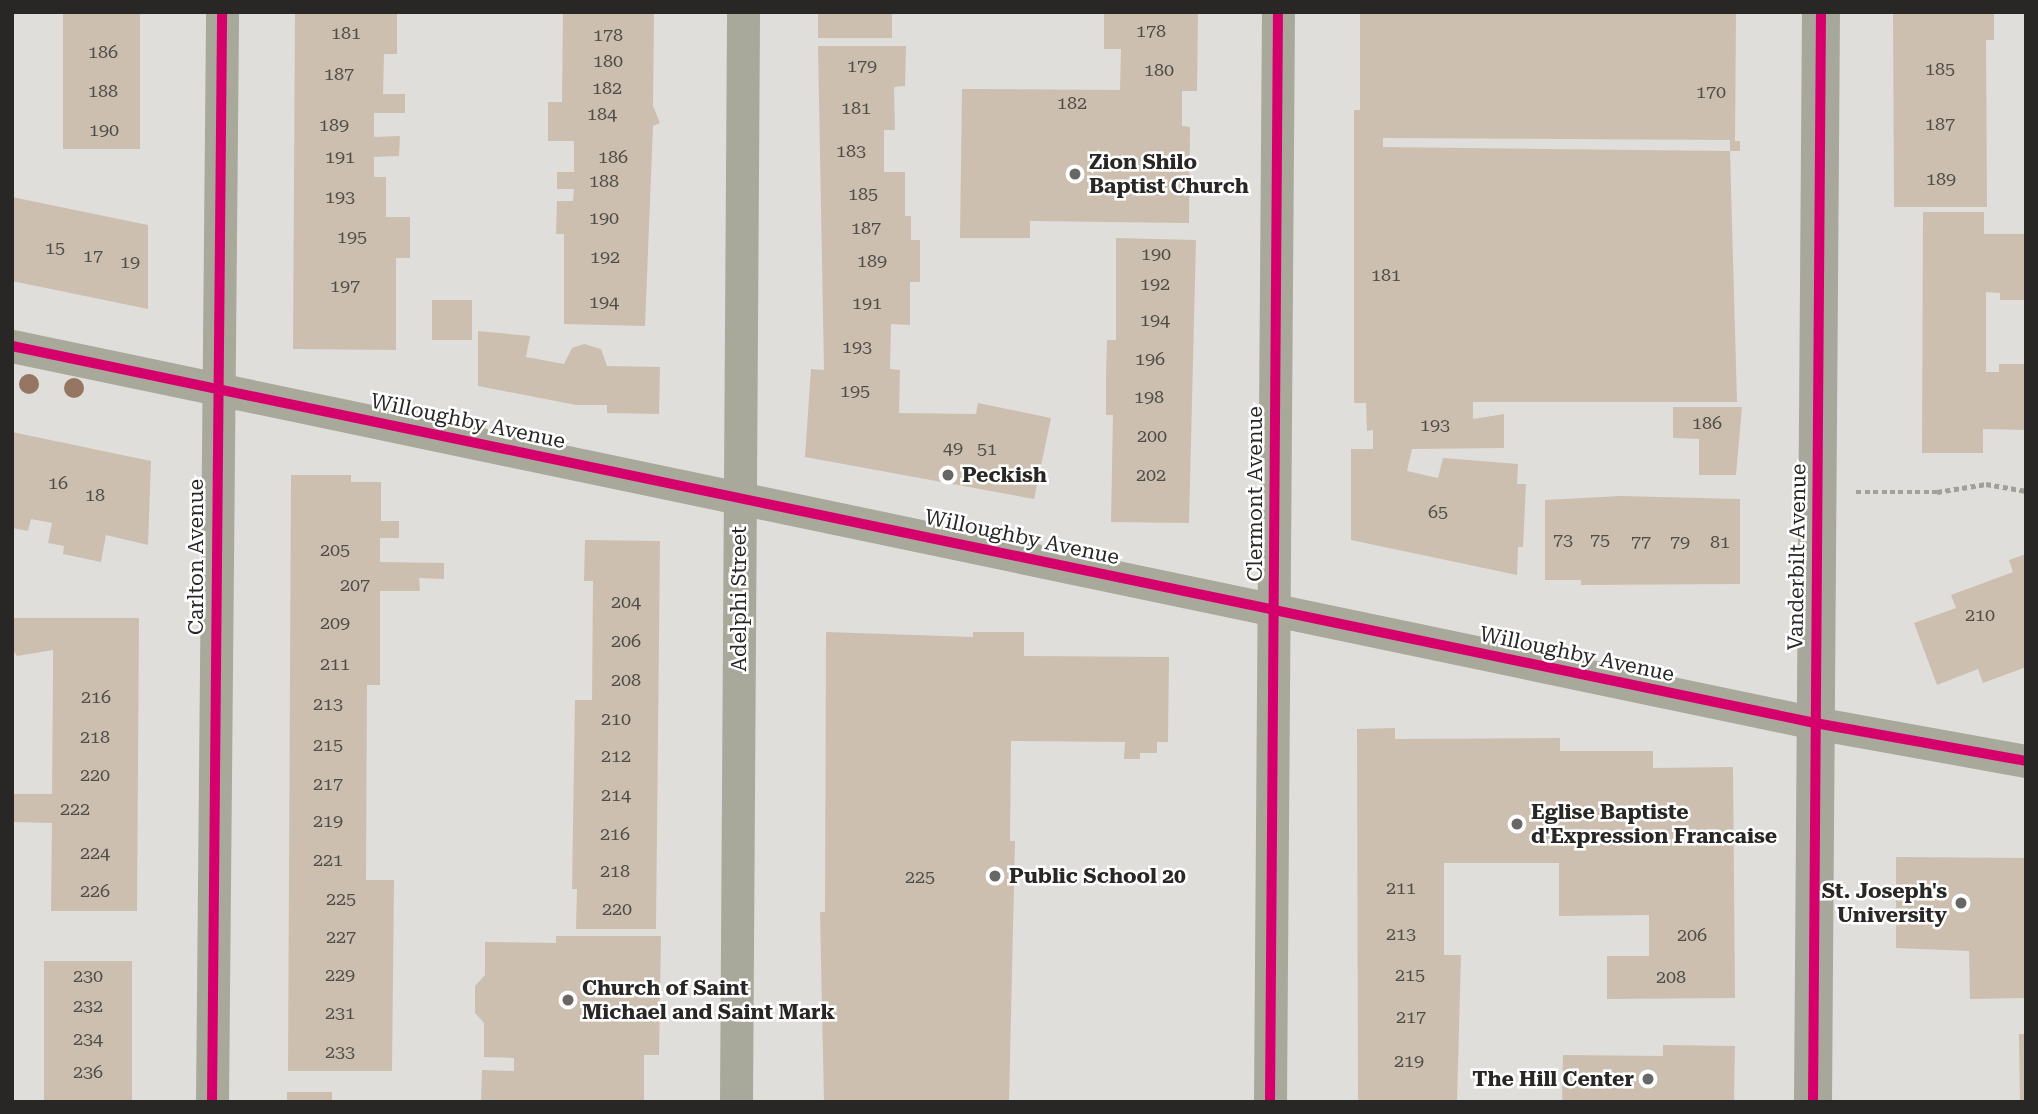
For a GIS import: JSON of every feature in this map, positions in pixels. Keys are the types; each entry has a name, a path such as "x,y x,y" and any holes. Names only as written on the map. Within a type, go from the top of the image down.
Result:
{"main road":[{"name":"Vanderbilt Avenue","path":"1813,1102 1821,12"}],"street":[{"name":"Carlton Avenue","path":"212,1102 222,12"},
{"name":"Adelphi Street","path":"736,1102 743,12"},
{"name":"Clermont Avenue","path":"1270,1102 1278,12"},
{"name":"Willoughby Avenue","path":"12,346 1815,723 2026,761"}],"path":[{"path":"1874,492 1937,492 1986,484 2026,491"}],"building":[{"path":"63,12 140,12 140,149 63,149"},
{"path":"295,12 397,12 397,54 384,54 383,94 405,94 405,113 374,113 374,137 400,136 399,156 374,157 374,177 386,177 386,217 410,217 410,258 396,258 396,350 293,349"},
{"path":"563,12 654,12 653,106 660,123 653,126 645,326 564,324 564,234 556,234 557,201 573,201 574,189 557,189 557,172 574,172 574,141 548,141 548,102 562,102"},
{"path":"818,12 892,12 892,38 818,38"},
{"name":"Zion Shilo Baptist Church","path":"1104,12 1198,12 1197,91 1182,91 1182,126 1190,127 1189,223 1030,221 1030,238 960,238 962,89 1120,90 1121,49 1104,49"},
{"path":"1360,12 1736,12 1735,141 1740,141 1740,151 1730,151 1737,402 1473,402 1473,419 1504,414 1504,448 1412,449 1407,471 1438,478 1443,458 1518,464 1517,484 1526,484 1523,547 1518,547 1517,575 1351,540 1351,449 1373,449 1373,430 1367,431 1366,403 1354,403 1354,110 1360,110","holes":["1383,138 1730,140 1730,151 1383,147"]},
{"path":"1893,12 1994,12 1994,40 1986,40 1987,207 1894,207"},
{"path":"818,46 906,46 905,86 894,87 895,130 884,130 884,172 905,172 905,216 911,216 911,240 920,240 920,282 910,282 910,325 891,324 890,369 900,370 899,413 976,414 978,403 1051,418 1034,499 805,457 811,369 824,370"},
{"path":"12,197 148,225 148,309 12,281"},
{"path":"1923,212 1984,212 1984,234 2026,234 2026,300 2000,300 2000,293 1986,292 1986,372 1999,372 1999,364 2026,364 2026,430 1983,429 1983,453 1922,453"},
{"path":"1116,238 1196,240 1189,523 1111,522 1113,415 1106,415 1106,377 1107,340 1116,340"},
{"path":"432,300 472,300 472,340 432,340"},
{"path":"478,331 530,336 526,357 564,364 572,348 584,344 601,349 607,366 660,367 659,414 607,413 607,405 576,405 478,386"},
{"path":"1673,407 1742,407 1736,475 1699,475 1699,439 1673,438"},
{"path":"12,432 151,461 148,545 106,535 101,562 63,554 64,546 48,543 52,523 31,519 28,531 12,528"},
{"path":"291,475 351,475 351,482 381,482 381,521 399,521 399,538 380,538 380,562 444,563 444,579 419,578 420,591 380,591 380,685 367,685 366,880 394,880 392,1071 288,1071"},
{"path":"1620,496 1740,499 1740,584 1581,585 1581,580 1545,580 1545,500"},
{"path":"585,540 660,541 656,929 576,929 577,889 572,889 575,700 592,700 593,581 584,581"},
{"path":"2026,554 2026,667 1983,683 1978,669 1937,685 1914,623 1956,608 1951,595 2013,572 2009,560"},
{"path":"12,618 139,618 137,911 51,911 52,823 12,822 12,794 52,794 53,650 17,656 12,649"},
{"path":"826,632 973,637 973,632 1024,632 1024,656 1169,657 1168,742 1157,742 1157,753 1140,753 1140,759 1124,759 1125,742 1011,741 1010,841 1015,841 1009,1102 824,1102 820,912 825,912"},
{"path":"1395,728 1395,739 1560,738 1560,751 1653,751 1653,768 1733,767 1735,998 1607,999 1607,956 1649,956 1649,915 1559,916 1559,863 1444,863 1444,955 1461,955 1457,1102 1358,1102 1357,729"},
{"path":"1896,857 2026,858 2026,998 1970,999 1969,951 1896,948"},
{"name":"Church of Saint Michael and Saint Mark","path":"556,936 661,936 659,1055 644,1055 644,1102 481,1102 482,1070 514,1071 514,1058 484,1057 484,1023 475,1013 475,986 485,975 485,942 556,943"},
{"path":"44,961 132,961 132,1102 44,1102"},
{"path":"2019,1034 2026,1034 2026,1102 2020,1102"},
{"name":"The Hill Center","path":"1663,1045 1735,1046 1734,1102 1562,1102 1563,1055 1663,1056"},
{"path":"287,1092 332,1092 332,1102 287,1102"}],"cycle path":[{"path":"212,1102 222,12"},
{"path":"1270,1102 1278,12"},
{"path":"1813,1102 1821,12"},
{"path":"12,346 1815,723 2026,761"}],"place":[{"name":"Zion Shilo Baptist Church","path":"1075,174"},
{"name":"Peckish","path":"948,475"},
{"name":"Eglise Baptiste d'Expression Francaise","path":"1517,824"},
{"name":"Public School 20","path":"995,876"},
{"name":"St. Joseph's University","path":"1961,903"},
{"name":"Church of Saint Michael and Saint Mark","path":"568,1000"},
{"name":"The Hill Center","path":"1648,1079"}]}
